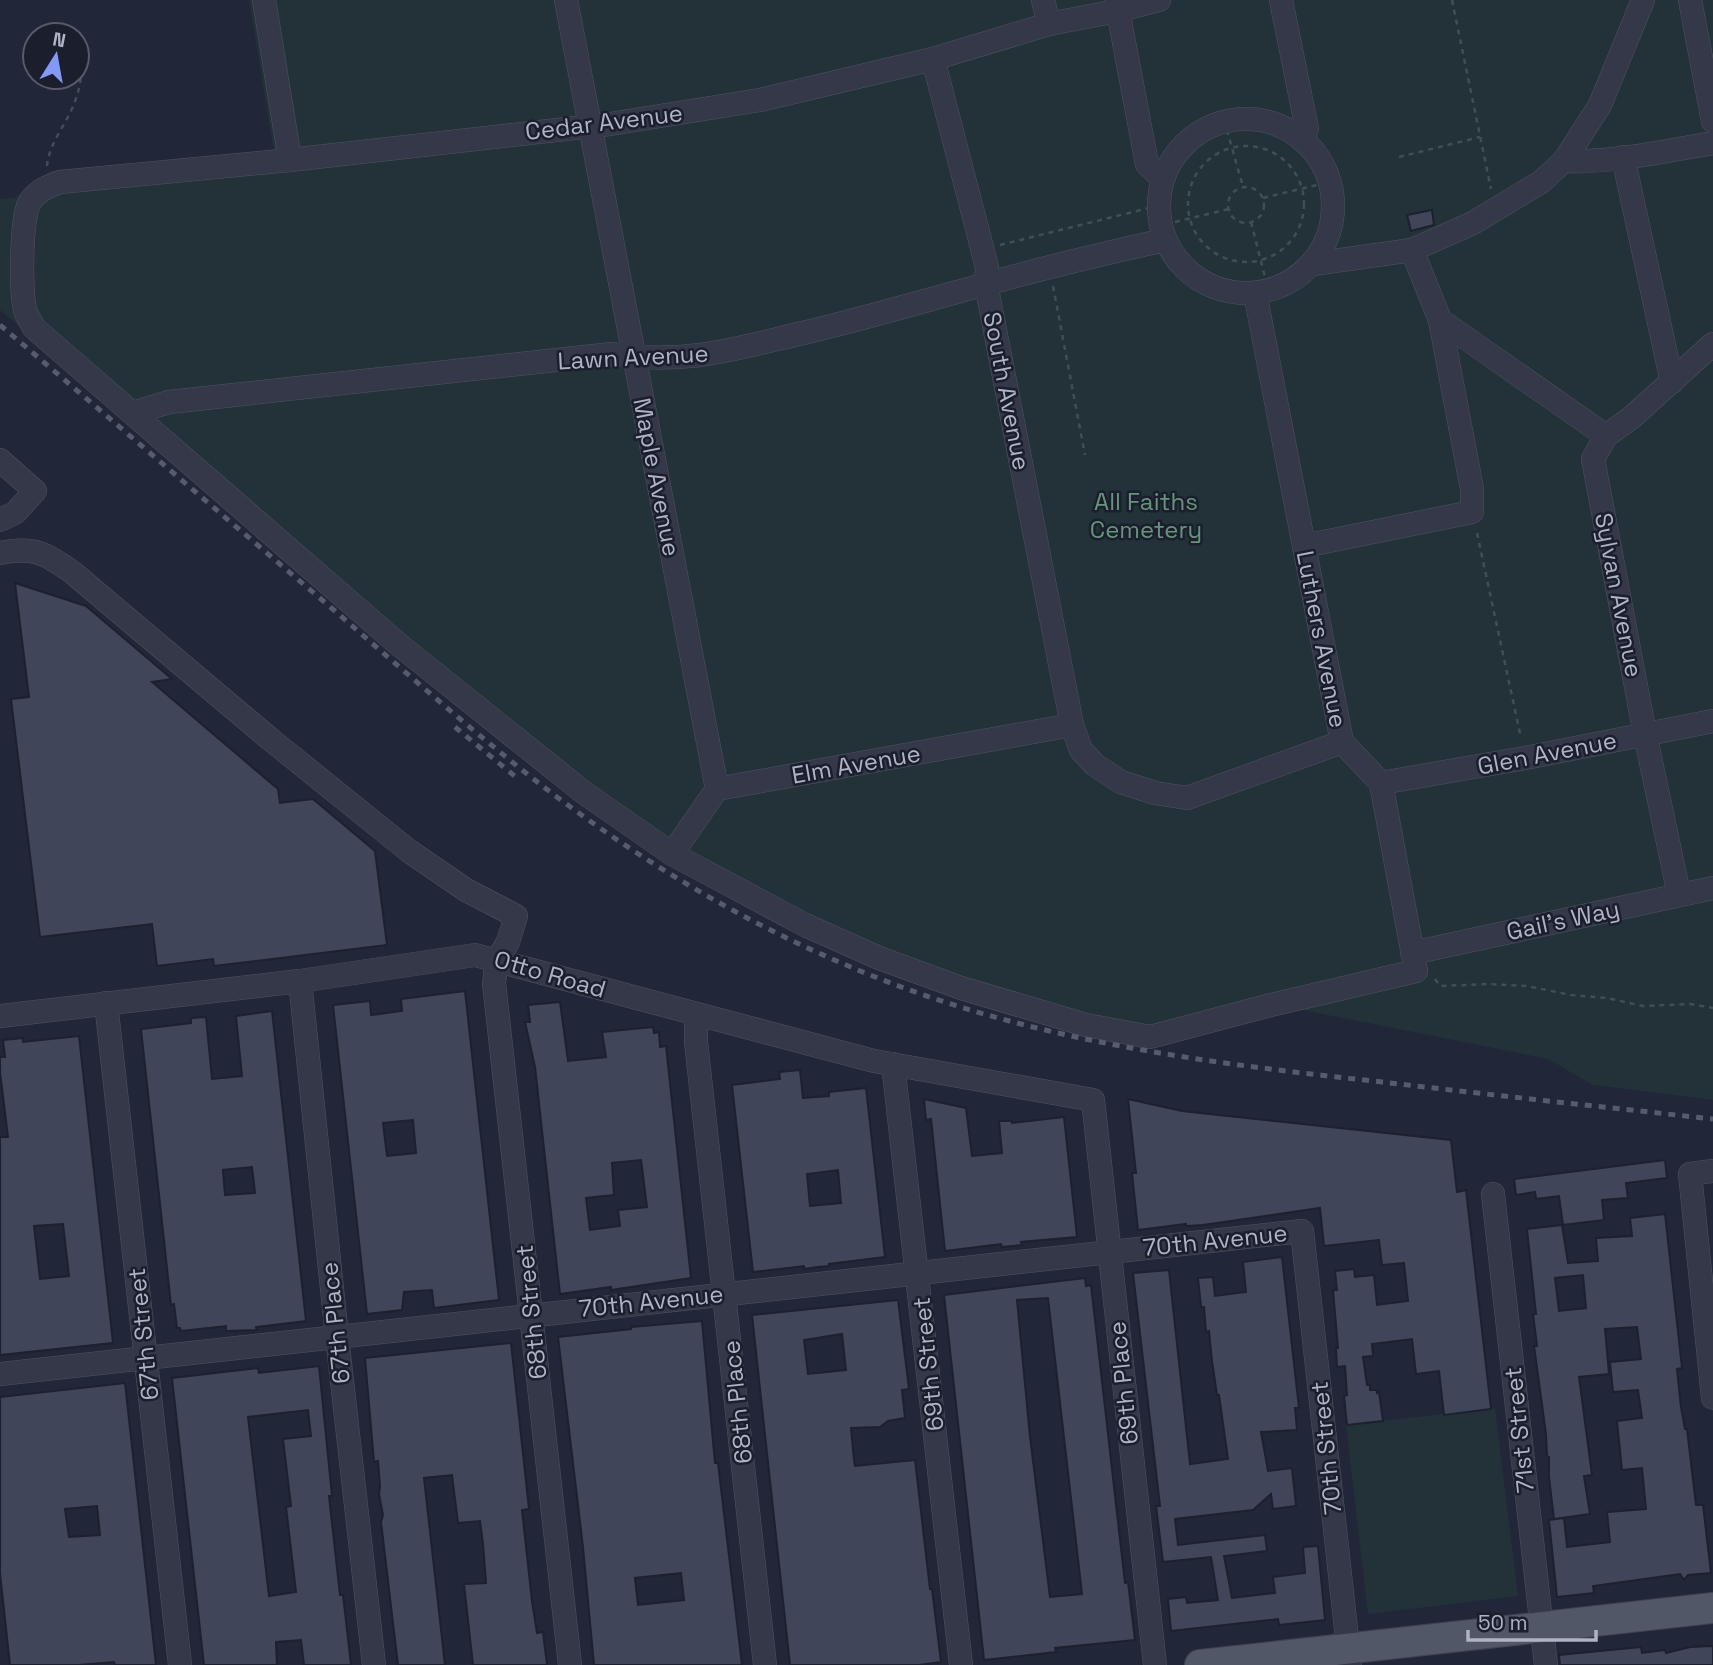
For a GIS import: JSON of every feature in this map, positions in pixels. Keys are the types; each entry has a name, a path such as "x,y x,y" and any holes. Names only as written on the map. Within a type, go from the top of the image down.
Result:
{"main road":[{"path":"1200,1665 1350,1657 1542,1628 1713,1608"}],"street":[{"path":"264,0 290,160"},
{"name":"Maple Avenue","path":"566,0 717,789"},
{"path":"1043,0 1049,24"},
{"name":"Cedar Avenue","path":"50,186 610,124 760,100 933,58 1116,6 1159,0"},
{"path":"1281,0 1307,129 1301,139"},
{"path":"1313,264 1412,250 1473,223 1541,182 1564,161 1600,105 1643,0"},
{"path":"1690,0 1713,121"},
{"path":"1116,6 1147,164 1163,179"},
{"name":"South Avenue","path":"933,58 988,267 986,284 1072,725 1081,750 1095,765 1121,782 1155,793 1187,798 1342,741"},
{"path":"1247,118 1274,123 1301,139 1317,157 1329,181 1334,202 1332,225 1325,246 1313,264 1297,278 1277,288 1228,291 1202,280 1181,262 1164,223 1163,179 1175,154 1194,134 1219,122 1247,118"},
{"path":"1564,161 1584,162 1713,143"},
{"path":"1623,157 1672,382"},
{"name":"Gail's Way","path":"50,186 30,202 24,217 23,300 26,314 34,328 398,644 583,792 672,855 804,925 879,958 961,988 1086,1025 1150,1037 1414,962 1679,894 1713,888"},
{"name":"Lawn Avenue","path":"133,413 169,402 612,354 675,359 714,354 848,323 1049,267 1164,223"},
{"path":"1304,546 1472,512 1472,489 1440,320 1412,250"},
{"name":"Luthers Avenue","path":"1261,287 1304,546 1342,741 1381,783"},
{"path":"1440,320 1606,436 1631,418 1713,344"},
{"name":"Sylvan Avenue","path":"1606,436 1593,459 1645,734 1679,894"},
{"path":"0,460 34,491 15,513 0,521 34,550 52,558 84,581 252,724 427,865 466,890 516,916 508,942 497,960"},
{"path":"0,553 34,550"},
{"name":"Glen Avenue","path":"1381,783 1713,721"},
{"name":"Elm Avenue","path":"717,789 1072,725"},
{"path":"1381,783 1414,962"},
{"path":"672,855 717,789"},
{"name":"Otto Road","path":"0,1016 300,981 470,954 893,1064 1093,1100"},
{"name":"68th Street","path":"497,960 494,983 570,1665"},
{"name":"67th Place","path":"300,981 374,1665"},
{"name":"67th Street","path":"106,1003 180,1665"},
{"name":"68th Place","path":"696,1014 696,1042 765,1665"},
{"name":"69th Street","path":"893,1064 961,1665"},
{"name":"69th Place","path":"1093,1100 1155,1665"},
{"path":"1713,1171 1690,1174 1713,1398"},
{"name":"71st Street","path":"1493,1195 1546,1665"},
{"name":"70th Avenue","path":"0,1374 531,1313 1302,1231"},
{"name":"70th Street","path":"1302,1231 1350,1657"}],"path":[{"path":"1452,0 1495,209"},
{"path":"50,186 48,156 78,91"},
{"path":"1252,127 1273,131 1292,141 1308,156 1320,174 1325,195 1321,233 1299,264 1261,287 1226,280 1208,273 1193,261 1164,223 1169,208 1171,186 1179,166 1192,149 1210,136 1227,130 1252,127"},
{"path":"1227,130 1243,187"},
{"path":"1399,157 1480,137"},
{"path":"1250,146 1275,154 1295,172 1303,189 1303,219 1297,233 1288,246 1261,261 1235,262 1211,251 1201,242 1189,218 1189,188 1196,174 1205,162 1232,147 1250,146"},
{"path":"1263,198 1322,184"},
{"path":"1243,187 1253,188 1263,198 1263,213 1251,222 1237,220 1229,209 1231,195 1243,187"},
{"path":"983,249 1164,223 1229,209"},
{"path":"1251,222 1261,261 1261,287"},
{"path":"1049,267 1085,455"},
{"path":"1472,512 1525,758"},
{"path":"1414,962 1433,976 1440,986 1527,986 1643,1006 1690,1004 1713,1008"}],"green space":[{"name":"All Faiths Cemetery","path":"249,0 1713,0 1713,1100 1593,1085 1548,1059 1293,1008 1160,1047 1063,1028 905,981 668,863 513,752 0,310 0,199 14,198 50,171 274,152"},
{"path":"1495,1408 1518,1596 1368,1614 1346,1425"}],"building":[{"path":"1432,210 1434,225 1411,231 1407,215"},
{"path":"15,583 86,606 172,679 152,682 278,789 280,803 313,799 375,851 387,945 214,966 213,959 157,966 152,924 40,937 11,699 29,697"},
{"path":"465,991 499,1300 434,1308 432,1290 404,1292 402,1310 367,1314 333,1005 370,1001 371,1015 402,1011 401,999","holes":["413,1120 416,1153 387,1156 383,1123"]},
{"path":"560,1002 568,1061 606,1057 602,1032 653,1027 654,1033 659,1032 660,1047 666,1046 691,1278 611,1290 611,1287 560,1294 535,1067 525,1022 530,1022 528,1005","holes":["641,1160 647,1207 618,1210 620,1226 590,1230 586,1198 614,1195 612,1163"]},
{"path":"272,1011 306,1321 256,1327 257,1330 226,1331 226,1326 181,1331 177,1328 174,1304 171,1305 141,1029 191,1023 191,1018 206,1017 212,1079 242,1076 236,1016","holes":["252,1167 255,1193 225,1195 223,1170"]},
{"path":"79,1036 113,1343 0,1355 0,1137 8,1137 0,1057 5,1057 3,1040 23,1038 23,1042","holes":["63,1224 69,1276 40,1279 34,1226"]},
{"path":"800,1070 803,1098 829,1096 829,1092 866,1088 885,1257 804,1269 804,1266 753,1272 732,1085 780,1079 779,1072","holes":["838,1170 841,1203 810,1206 807,1174"]},
{"path":"924,1099 966,1108 972,1156 1002,1153 999,1121 1012,1123 1064,1117 1077,1237 1021,1242 1022,1245 1002,1247 1001,1244 945,1251 931,1119 926,1120"},
{"path":"1128,1099 1182,1111 1451,1140 1457,1192 1466,1190 1491,1409 1444,1415 1439,1371 1416,1374 1412,1339 1372,1344 1373,1356 1363,1357 1367,1385 1370,1385 1370,1390 1379,1392 1383,1421 1347,1425 1345,1366 1337,1367 1333,1290 1337,1290 1335,1271 1354,1269 1355,1277 1374,1275 1377,1305 1408,1301 1404,1263 1382,1265 1379,1240 1324,1246 1320,1208 1203,1225 1186,1224 1138,1230 1132,1173 1136,1173"},
{"path":"1665,1160 1667,1178 1626,1183 1628,1198 1602,1200 1604,1220 1563,1225 1559,1196 1536,1199 1535,1192 1516,1195 1514,1179"},
{"path":"1665,1214 1682,1368 1677,1369 1681,1407 1687,1429 1696,1505 1703,1505 1711,1573 1688,1575 1684,1580 1680,1574 1593,1586 1594,1593 1557,1597 1549,1520 1564,1518 1567,1547 1610,1542 1607,1512 1646,1509 1642,1468 1622,1470 1617,1421 1642,1418 1638,1390 1613,1392 1610,1362 1641,1359 1637,1327 1605,1329 1609,1374 1579,1377 1592,1475 1584,1476 1590,1514 1554,1519 1549,1457 1534,1346 1537,1346 1533,1314 1536,1314 1527,1229 1562,1225 1568,1263 1598,1261 1596,1238 1632,1236 1630,1218","holes":["1583,1275 1586,1308 1559,1311 1555,1278"]},
{"path":"1282,1257 1299,1408 1295,1408 1297,1430 1261,1432 1268,1471 1292,1468 1296,1506 1273,1509 1271,1494 1253,1510 1175,1519 1178,1545 1265,1535 1267,1551 1224,1556 1232,1598 1275,1593 1273,1577 1305,1573 1303,1547 1318,1546 1325,1620 1279,1625 1278,1619 1171,1631 1168,1599 1186,1597 1187,1603 1218,1600 1211,1557 1163,1562 1156,1506 1160,1506 1133,1273 1169,1270 1190,1464 1228,1459 1209,1331 1206,1332 1198,1278 1213,1277 1215,1296 1246,1292 1243,1262"},
{"path":"1085,1278 1086,1286 1091,1285 1125,1583 1128,1582 1135,1640 1055,1648 1056,1652 984,1660 944,1295","holes":["1048,1298 1082,1594 1050,1597 1030,1437 1017,1300"]},
{"path":"898,1300 909,1389 902,1390 905,1418 888,1421 880,1427 851,1428 854,1460 855,1466 915,1460 941,1662 919,1665 790,1665 752,1315","holes":["842,1334 846,1370 808,1374 804,1340"]},
{"path":"702,1321 715,1463 718,1463 742,1665 594,1665 558,1337","holes":["681,1573 684,1600 638,1605 635,1578"]},
{"path":"511,1343 529,1509 522,1510 532,1601 537,1633 543,1632 547,1665 473,1665 464,1584 486,1583 483,1544 480,1521 458,1523 452,1475 424,1478 445,1665 398,1665 381,1522 383,1515 378,1461 374,1462 365,1358"},
{"path":"319,1366 332,1496 329,1496 351,1665 304,1665 301,1640 276,1642 277,1665 204,1665 172,1378 258,1368 259,1373","holes":["308,1410 311,1436 283,1439 291,1506 286,1507 296,1592 269,1596 248,1417"]},
{"path":"125,1383 156,1665 115,1665 114,1662 10,1665 0,1573 0,1397","holes":["97,1506 100,1535 69,1537 65,1509"]},
{"path":"1713,1646 1713,1665 1560,1665 1559,1655 1641,1647 1642,1653 1665,1650 1666,1653 1690,1647"}],"railway":[{"path":"0,325 439,701 545,788 588,820 678,879 821,954 921,994 977,1012 1149,1051 1324,1075 1713,1119"},
{"path":"455,727 517,778"}]}
